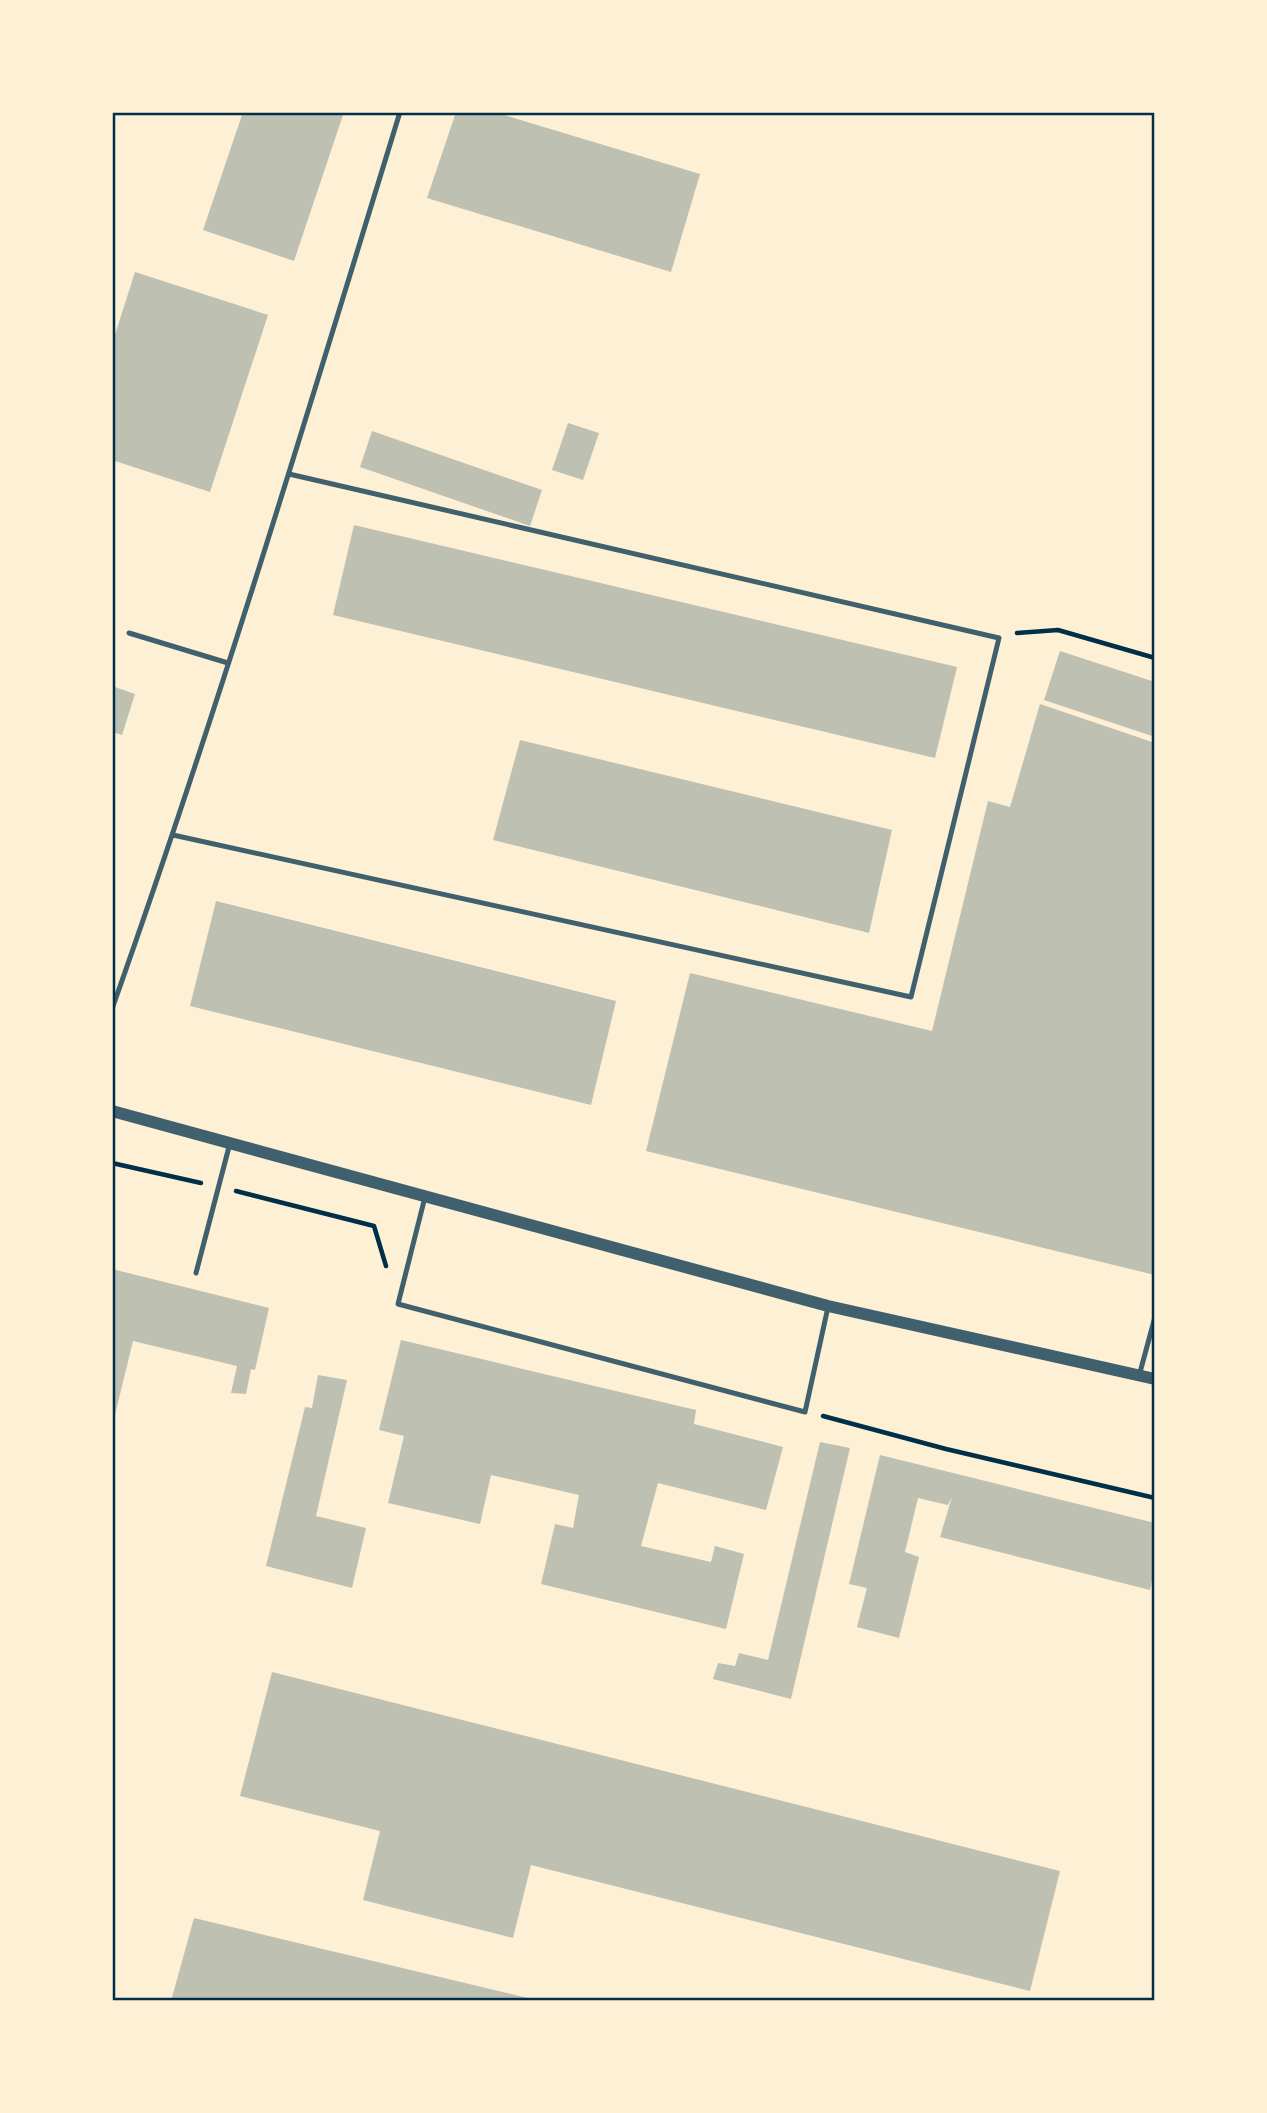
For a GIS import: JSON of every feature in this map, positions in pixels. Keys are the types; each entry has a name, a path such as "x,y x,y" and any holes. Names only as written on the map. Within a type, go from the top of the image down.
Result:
{"street":[{"path":"112,1111 828,1306 1155,1379"}],"lane":[{"path":"112,1009 173,835 289,474 400,112"},
{"path":"173,835 911,997 999,638 289,474"},
{"path":"129,633 228,663"},
{"path":"196,1272 230,1143"},
{"path":"425,1197 398,1304 805,1412 828,1306"},
{"path":"1139,1376 1155,1317"}],"path":[{"path":"999,638 1024,631 1058,630 1155,658"},
{"path":"112,1163 374,1226 398,1304"},
{"path":"805,1412 946,1449 1155,1498"}],"building":[{"path":"243,112 344,112 294,261 203,230"},
{"path":"456,112 494,112 700,174 671,272 427,198"},
{"path":"135,272 268,315 210,492 112,460 112,344"},
{"path":"568,423 599,433 583,480 552,470"},
{"path":"372,431 542,490 530,526 360,467"},
{"path":"354,525 957,667 935,758 333,615"},
{"path":"1060,651 1155,682 1155,737 1044,700"},
{"path":"112,686 135,694 122,735 112,732"},
{"path":"1040,704 1155,743 1155,1275 646,1151 690,973 932,1031 988,801 1010,807"},
{"path":"520,740 892,830 869,933 493,840"},
{"path":"216,901 616,1001 591,1105 190,1006"},
{"path":"112,1269 269,1308 255,1370 251,1369 246,1394 231,1393 237,1366 133,1341 112,1427"},
{"path":"401,1340 696,1410 694,1424 783,1447 766,1510 658,1483 641,1546 711,1562 715,1546 744,1554 726,1629 541,1584 555,1524 573,1528 579,1495 491,1475 480,1524 388,1503 404,1436 379,1430"},
{"path":"318,1375 347,1380 316,1516 366,1528 352,1588 266,1566 305,1407 312,1408"},
{"path":"820,1442 850,1448 791,1699 713,1679 718,1663 735,1666 739,1653 768,1660"},
{"path":"880,1455 1155,1523 1155,1566 1150,1590 940,1537 952,1497 948,1505 918,1498 905,1552 919,1557 899,1638 857,1627 867,1588 849,1584"},
{"path":"272,1672 1060,1871 1030,1991 531,1865 513,1938 363,1900 380,1831 240,1796"},
{"path":"194,1918 536,2000 536,2001 171,2001"}]}
